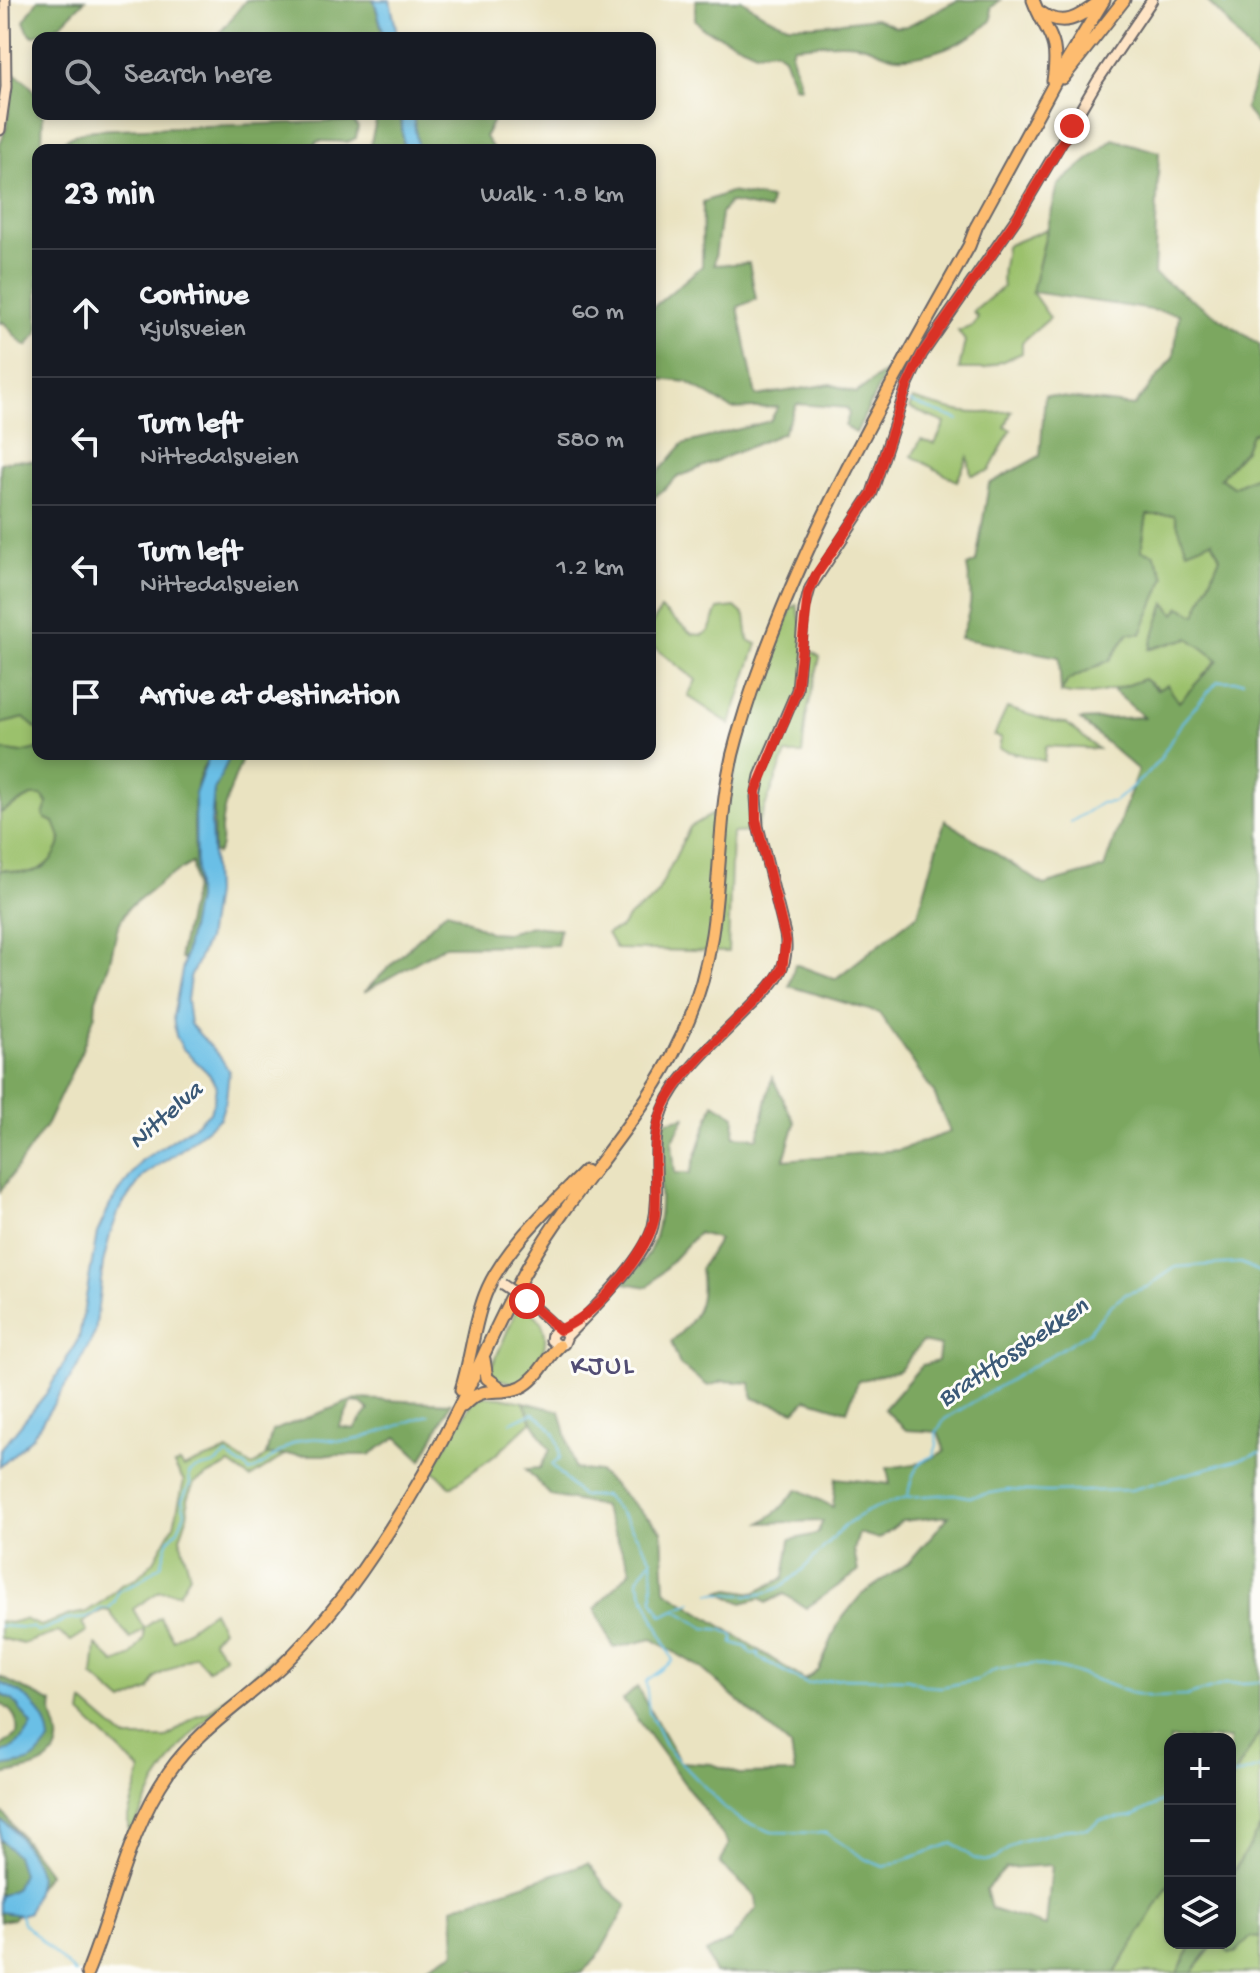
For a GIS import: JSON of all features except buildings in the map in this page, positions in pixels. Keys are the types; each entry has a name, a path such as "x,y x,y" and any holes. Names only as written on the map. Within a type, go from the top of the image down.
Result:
{"highway":[{"path":"1035,5 1051,19 1068,21 1080,17 1103,0"},
{"path":"87,1973 140,1827 164,1779 196,1740 275,1672 325,1619 394,1524 457,1412 530,1262 662,1065 694,992 708,934 717,816 726,762 744,700 770,630 855,444 1103,0"},
{"path":"1051,89 1070,70 1124,0"},
{"path":"1035,5 1056,49 1051,89"},
{"path":"591,1174 659,1080 685,1029 698,994 712,935 727,777 741,722 766,654 800,571 848,469 969,246 977,225"},
{"path":"446,1433 467,1373 482,1305 523,1239 602,1153"},
{"path":"457,1412 477,1393 522,1386 540,1369 558,1336"},
{"path":"483,1356 487,1378 503,1389"}],"main road":[{"path":"0,130 6,87 5,0"},
{"path":"498,1281 539,1311 558,1336 584,1317 640,1252 651,1232 655,1214 655,1139 668,1100 686,1075 770,986 783,965 786,941 758,826 756,797 760,776 797,690 804,610 810,588 872,493 907,386 922,354 1015,221 1098,80 1152,0"}],"green space":[{"path":"38,0 85,0 60,25 43,32 32,32 32,35 24,21"},
{"path":"246,0 374,0 382,32 221,32"},
{"path":"696,0 741,0 788,25 876,18 896,27 907,26 958,0 1000,0 991,8 992,19 985,27 960,42 930,53 891,56 848,43 794,46 791,52 801,87 794,86 784,56 775,50 756,52 702,28 695,19"},
{"path":"1206,0 1260,0 1260,64 1222,16"},
{"path":"1260,66 1260,129 1245,108"},
{"path":"13,73 32,90 32,120 43,120 44,144 32,144 32,340 27,346 3,322 0,323 0,144 7,126"},
{"path":"376,120 401,120 403,144 370,144"},
{"path":"414,120 493,120 485,137 490,144 417,144"},
{"path":"353,121 358,127 356,138 348,142 318,141 315,144 60,144 77,134 98,130"},
{"path":"1113,139 1159,152 1154,274 1260,345 1260,430 1251,434 1245,449 1220,478 1233,487 1260,474 1260,1731 1236,1773 1236,1733 1164,1733 1164,1893 1115,1973 715,1973 706,1953 731,1940 757,1908 756,1897 720,1864 729,1844 623,1700 637,1687 680,1762 712,1764 739,1774 795,1773 791,1747 701,1668 652,1639 614,1648 595,1609 631,1570 602,1506 551,1496 526,1469 540,1468 550,1450 524,1402 560,1411 575,1469 599,1472 662,1531 665,1590 805,1680 819,1670 839,1622 861,1595 908,1563 949,1516 902,1521 879,1539 859,1533 854,1550 858,1572 806,1608 784,1594 766,1603 761,1598 742,1603 719,1592 730,1589 754,1593 784,1578 790,1540 817,1534 823,1521 761,1523 779,1510 798,1489 833,1507 836,1478 890,1484 887,1468 921,1463 945,1451 938,1432 906,1430 884,1409 922,1365 938,1361 940,1346 922,1342 900,1370 858,1381 847,1411 807,1399 795,1411 753,1398 750,1383 724,1381 708,1386 680,1365 671,1342 697,1310 702,1292 700,1269 719,1239 698,1233 648,1287 624,1283 646,1258 655,1238 660,1206 663,1122 685,1117 672,1142 675,1173 690,1173 714,1103 735,1116 734,1136 758,1138 772,1077 795,1123 784,1160 899,1150 950,1132 934,1093 879,1013 789,986 795,964 835,979 918,914 945,820 1044,885 1104,868 1138,770 1080,720 1144,717 1113,690 1144,679 1157,690 1167,685 1179,702 1218,660 1189,638 1149,649 1165,603 1175,614 1180,607 1196,615 1220,557 1212,541 1187,551 1174,515 1147,515 1141,550 1154,554 1165,577 1141,634 1128,633 1110,660 1068,680 1061,692 1059,657 960,638 970,603 967,566 976,562 989,484 1040,456 1045,395 1134,406 1174,357 1179,314 1032,292 1058,185","holes":["1052,1865 1046,1926 991,1909 986,1889 1006,1868"]},
{"path":"730,192 771,199 769,210 729,202 721,214 714,265 749,263 756,299 738,307 756,396 831,384 856,393 887,370 856,433 845,426 849,414 847,408 797,404 783,433 678,477 656,496 656,475 683,444 770,421 778,407 732,409 687,382 656,379 656,305 702,266 703,202"},
{"path":"1047,229 1032,292 1050,318 1022,342 1022,353 984,369 959,369 965,341 958,331 973,326 978,317 973,312 1003,287 1006,246"},
{"path":"913,399 962,412 1012,411 1005,427 1011,430 989,471 971,475 968,457 957,481 912,456 921,440 935,444 945,423 909,408"},
{"path":"1260,430 1260,474 1233,487 1220,478 1245,450 1251,434"},
{"path":"32,461 32,725 24,718 0,724 0,463"},
{"path":"1147,515 1174,515 1212,541 1220,557 1196,615 1175,615 1166,604 1151,649 1189,638 1218,659 1179,703 1144,679 1093,694 1061,692 1068,680 1110,660 1129,633"},
{"path":"797,605 807,648 820,657 806,717 802,754 786,754 755,832 732,833 728,952 616,949 607,933 621,928 633,913 656,896 690,827 727,806 745,728 791,609"},
{"path":"735,607 745,616 748,640 757,644 730,724 688,696 696,680 656,649 656,617 661,609 692,634 702,635 709,631 718,609"},
{"path":"1007,708 1066,723 1098,749 1046,746 1044,761 999,749 1001,738 994,736"},
{"path":"25,718 32,724 32,750 21,753 0,750 0,724"},
{"path":"0,750 21,753 32,750 32,760 208,760 197,785 194,823 196,899 185,960 181,959 180,953 194,887 192,863 165,879 128,908 118,926 109,965 96,999 95,1014 81,1052 47,1124 0,1192 0,870 34,871 51,860 61,840 54,822 43,815 48,803 42,796 31,796 0,813"},
{"path":"228,760 242,760 224,810 221,845 217,854 213,852 214,790"},
{"path":"31,796 42,796 48,803 46,819 54,822 58,831 58,848 50,862 36,871 0,870 0,813"},
{"path":"447,910 489,932 507,933 531,926 560,929 557,945 445,946 364,992"},
{"path":"519,1304 539,1319 545,1337 542,1355 532,1371 518,1384 495,1378 491,1369"},
{"path":"482,1396 524,1402 532,1421 497,1454 451,1487 432,1469 472,1403"},
{"path":"356,1399 451,1403 422,1460 397,1437 369,1455 266,1455 272,1431","holes":["352,1402 361,1403 369,1410 354,1429 339,1427"]},
{"path":"228,1451 251,1466 266,1455 285,1455 250,1478 230,1464 194,1483 187,1499 188,1514 180,1538 190,1575 179,1593 160,1591 133,1609 144,1628 160,1617 173,1640 213,1611 222,1629 212,1640 225,1656 208,1670 195,1655 155,1677 149,1690 123,1702 93,1676 96,1645 115,1663 130,1657 144,1639 144,1629 130,1639 109,1611 103,1610 82,1623 87,1631 71,1641 58,1632 23,1644 0,1638 0,1621 10,1623 24,1619 41,1626 86,1612 121,1585 136,1579 154,1561 174,1525 184,1481 174,1465 180,1463 184,1468"},
{"path":"294,1640 273,1667 200,1725 176,1753 155,1784 128,1840 128,1817 141,1771 81,1714 83,1702 125,1738 166,1738 196,1716 208,1712"},
{"path":"0,1677 53,1703 58,1746 54,1755 38,1766 0,1775 0,1747 17,1734 17,1724 14,1716 0,1703"},
{"path":"1260,1731 1260,1827 1236,1868 1236,1805 1236,1773"},
{"path":"4,1814 49,1873 13,1919 0,1921 0,1815"},
{"path":"1260,1827 1260,1938 1251,1937 1235,1953 1225,1949 1236,1949 1236,1868"},
{"path":"588,1863 607,1888 627,1905 597,1958 581,1973 478,1973 476,1970 416,1973 455,1952 453,1907"},
{"path":"1164,1893 1164,1949 1190,1949 1177,1973 1115,1973"},
{"path":"1251,1937 1260,1938 1260,1973 1191,1973 1210,1949 1226,1949 1229,1952"},
{"path":"1190,1949 1209,1949 1191,1973 1177,1973"}],"water":[{"path":"374,0 390,0 397,32 383,32"},
{"path":"402,120 414,120 417,144 404,144"},
{"name":"Nittelva","path":"208,760 228,760 214,790 211,823 214,893 207,940 190,978 187,1000 190,1024 229,1071 226,1099 220,1118 144,1175 120,1208 103,1263 95,1333 75,1371 32,1437 0,1467 0,1450 46,1394 79,1338 97,1233 110,1205 141,1161 198,1123 210,1112 214,1100 216,1086 209,1074 183,1049 176,1036 173,1017 196,899 195,794"},
{"path":"0,1683 34,1705 45,1721 50,1740 29,1761 0,1767 0,1754 19,1742 32,1725 13,1700 0,1694"},
{"path":"0,1821 15,1832 34,1861 39,1876 29,1912 21,1915 0,1912 0,1896 15,1889 22,1874 16,1855 0,1839"}],"waterway":[{"path":"1221,0 1227,4"},
{"path":"910,402 959,420"},
{"path":"1071,822 1101,803 1114,802 1146,775 1160,759 1182,722 1218,681 1243,681"},
{"name":"Brattfossbekken","path":"710,1593 752,1595 777,1589 798,1574 837,1533 860,1515 908,1497 914,1472 922,1462 933,1456 937,1445 936,1433 945,1419 1089,1332 1110,1306 1126,1294 1147,1287 1176,1267 1241,1263 1260,1272"},
{"name":"Brattfossbekken","path":"511,1422 533,1413 546,1423 554,1432 559,1451 560,1459 552,1465 581,1496 605,1496 626,1520 652,1559 653,1600 662,1616 692,1602"},
{"name":"Brattfossbekken","path":"0,1626 33,1628 37,1632 66,1620 87,1618 102,1608 109,1608 118,1591 137,1583 161,1565 169,1539 177,1531 185,1513 182,1500 190,1484 189,1473 195,1469 213,1465 227,1455 250,1472 302,1440 352,1440 429,1415"},
{"path":"908,1497 954,1494 969,1497 1008,1490 1131,1490 1260,1453"},
{"path":"652,1559 637,1580 673,1661 646,1681 649,1712 666,1747 740,1820 772,1832 826,1833 865,1859 884,1867 953,1843 973,1858 984,1861 995,1859 1017,1842 1071,1828 1087,1829 1100,1820 1133,1816 1164,1801"},
{"path":"676,1610 705,1628 723,1630 733,1636 733,1643 746,1647 751,1654 758,1653 758,1657 807,1684 841,1678 908,1679 926,1686 941,1687 977,1680 996,1669 1034,1664 1072,1671 1131,1693 1152,1697 1186,1696 1225,1684 1260,1682"},
{"path":"1236,1775 1260,1768"},
{"path":"21,1915 23,1923 75,1973"}],"district":[{"name":"KJUL","path":"603,1367"}],"route":[{"path":"527,1301 560,1330 584,1317 640,1252 654,1220 654,1147 664,1106 681,1080 770,986 782,969 786,941 758,826 756,797 760,776 797,690 808,594 816,575 872,493 907,386 922,354 1015,221 1072,126"}]}
